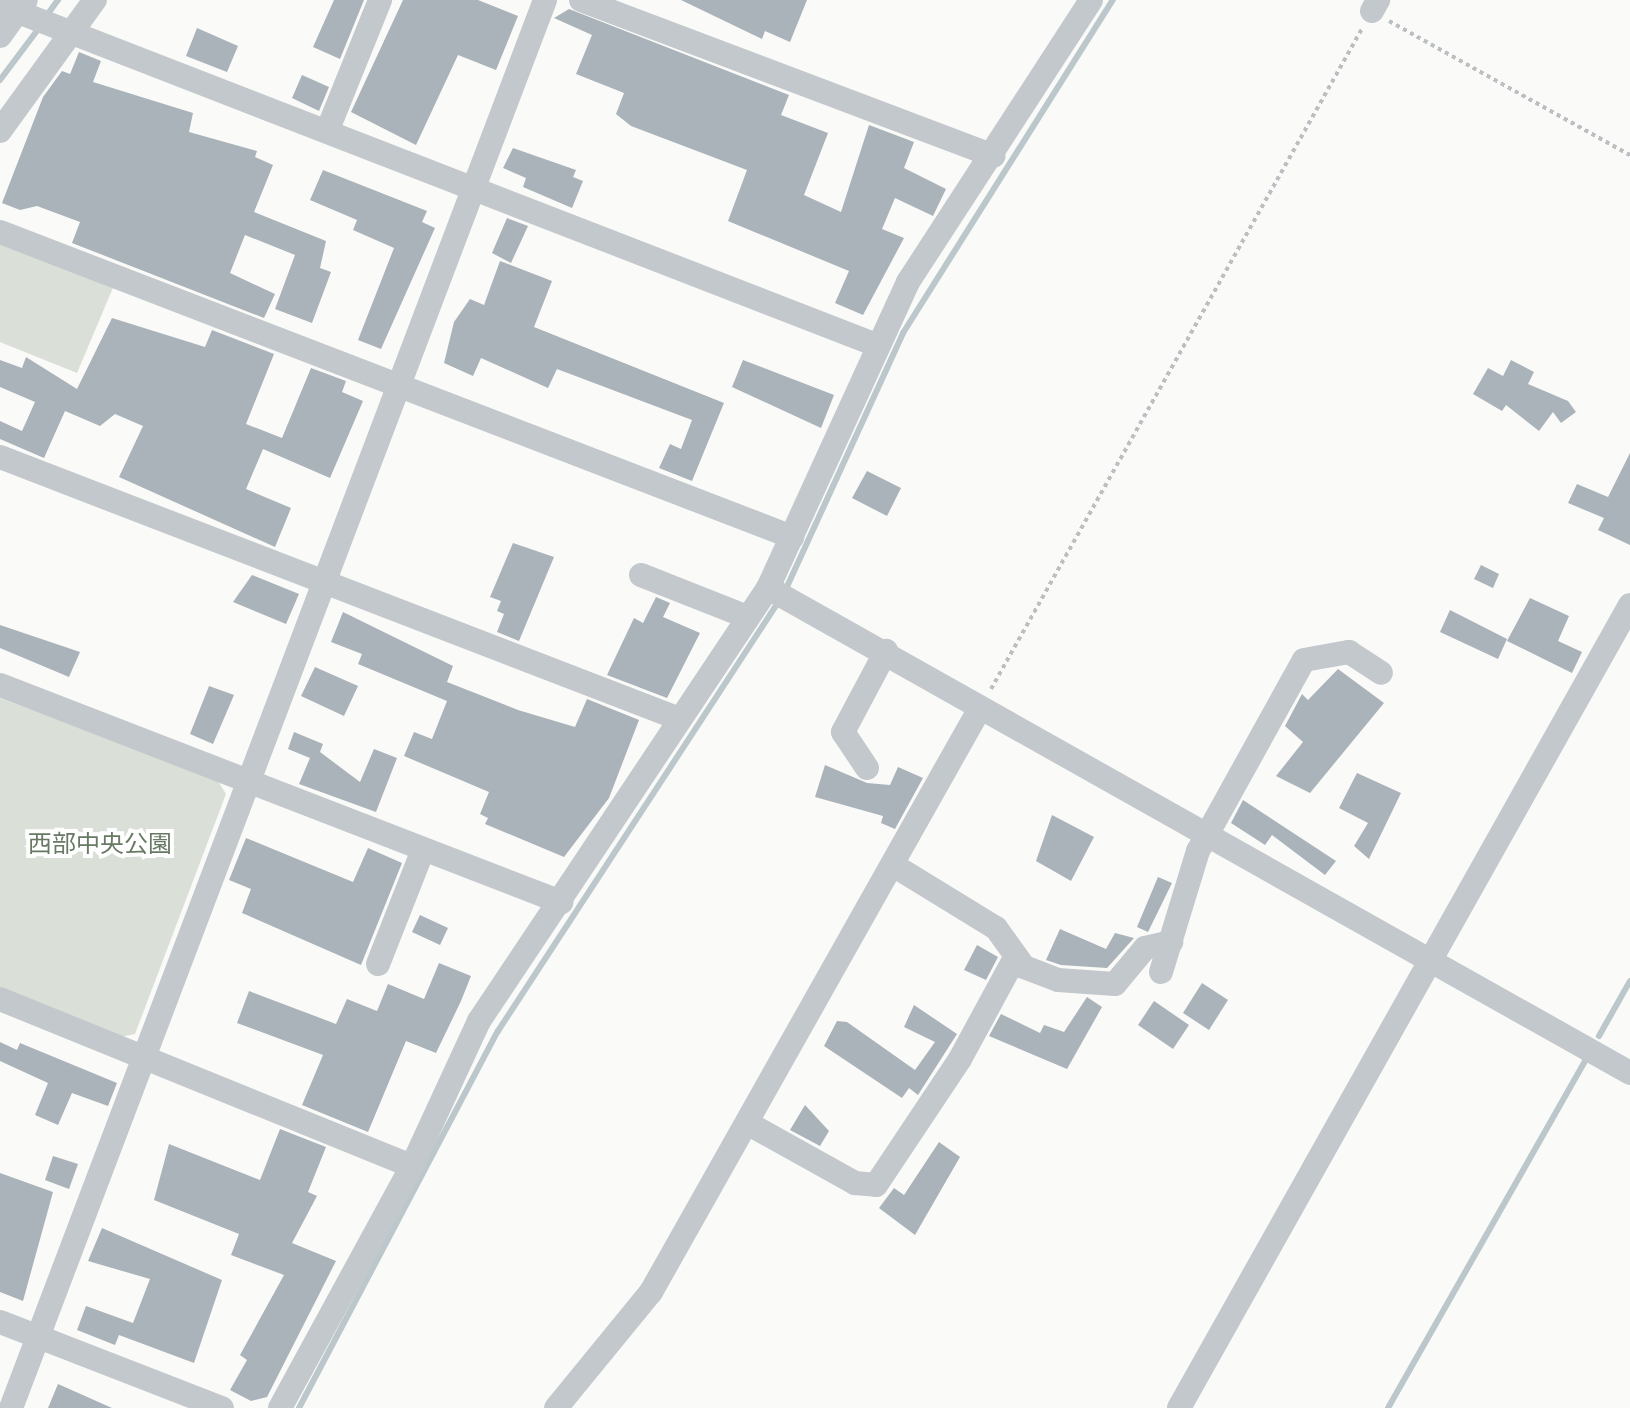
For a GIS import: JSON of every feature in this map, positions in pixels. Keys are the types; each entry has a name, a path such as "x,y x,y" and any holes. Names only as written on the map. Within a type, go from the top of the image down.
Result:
{"street":[{"path":"0,131 63,29 95,0"},
{"path":"328,129 380,0"},
{"path":"11,1408 402,384 545,0"},
{"path":"581,0 993,156"},
{"path":"280,1408 412,1166 479,1021 561,902 677,718 768,588 874,344 1091,0"},
{"path":"0,36 17,8 63,29 477,185 874,344"},
{"path":"0,232 402,384 792,537"},
{"path":"0,457 326,580 677,718"},
{"path":"641,575 747,617"},
{"path":"768,588 886,651 980,708 1630,1073"},
{"path":"1179,1408 1630,605"},
{"path":"867,768 843,732 886,651"},
{"path":"1161,972 1208,836 1304,660 1349,652 1381,673"},
{"path":"0,685 561,902"},
{"path":"556,1408 651,1292 980,708"},
{"path":"378,964 423,850"},
{"path":"893,865 996,928 1016,956 1058,980 1101,987 1128,974 1145,948 1171,942"},
{"path":"747,1123 855,1183 876,1185 960,1059 1016,956"},
{"path":"0,999 145,1054 412,1166"},
{"path":"0,1322 222,1408"}],"path":[{"path":"980,708 1375,6 1630,155"}],"green space":[{"path":"0,239 115,283 77,373 0,342"},
{"name":"西部中央公園","path":"0,698 218,781 226,794 135,1034 120,1037 0,991"}],"building":[{"path":"334,0 364,0 340,59 313,47"},
{"path":"403,0 478,0 518,16 496,70 458,55 416,145 351,112"},
{"path":"681,0 807,0 790,42 765,31 762,39"},
{"path":"569,9 789,95 781,115 828,133 804,195 841,212 869,125 914,142 904,168 946,189 933,216 895,198 882,229 904,238 863,315 835,303 849,271 728,221 747,170 631,126 616,114 624,93 576,74 592,35 554,18"},
{"path":"197,28 238,46 227,72 186,56"},
{"path":"79,52 101,61 93,82 193,113 189,132 257,151 255,157 273,165 254,212 326,241 320,268 331,272 312,323 275,309 295,255 245,235 230,273 275,294 264,318 72,243 80,222 37,206 20,210 2,203 43,97 62,71 70,74"},
{"path":"302,75 329,87 319,111 292,98"},
{"path":"513,148 576,170 573,177 583,181 572,208 523,187 526,178 503,168"},
{"path":"323,170 427,211 422,222 435,228 381,349 358,340 394,248 353,230 357,220 310,200"},
{"path":"507,218 528,226 511,263 492,253"},
{"path":"500,261 552,281 534,327 724,403 692,481 659,468 670,444 681,449 692,420 557,369 548,388 481,358 473,376 444,363 454,322 470,299 484,305"},
{"path":"112,318 205,347 212,330 274,354 246,424 282,438 311,368 346,381 342,392 363,401 330,478 263,449 246,489 291,508 275,547 119,477 143,426 115,414 100,426 65,411 44,458 0,439 0,421 22,431 35,402 0,387 0,360 22,368 26,357 77,389"},
{"path":"743,360 834,395 821,428 732,387"},
{"path":"1511,360 1534,372 1528,384 1568,401 1576,412 1561,423 1553,412 1539,431 1506,405 1502,411 1473,394 1488,368 1503,376"},
{"path":"1630,453 1630,545 1598,530 1604,518 1568,503 1577,484 1608,497"},
{"path":"867,471 901,488 887,516 852,498"},
{"path":"513,543 554,557 519,641 497,632 504,614 497,611 501,601 490,597"},
{"path":"1481,565 1499,574 1493,588 1474,579"},
{"path":"252,575 299,594 286,624 233,602"},
{"path":"656,597 670,603 663,617 700,633 667,698 607,675 634,618 643,623"},
{"path":"1530,598 1569,616 1558,641 1582,652 1572,673 1507,641"},
{"path":"1450,610 1507,639 1498,659 1440,632"},
{"path":"343,612 453,666 447,682 518,710 575,727 587,699 639,720 609,798 564,857 485,824 488,818 480,814 489,792 404,756 414,732 432,739 447,701 358,664 362,654 331,642"},
{"path":"0,625 80,652 69,677 0,648"},
{"path":"315,667 358,686 344,716 301,696"},
{"path":"1338,669 1384,703 1310,793 1276,776 1303,742 1285,726 1302,694 1308,700"},
{"path":"209,686 234,695 213,744 190,734"},
{"path":"294,732 323,744 320,752 360,782 374,749 397,758 376,812 299,784 310,758 288,749"},
{"path":"825,765 867,783 890,785 898,767 923,778 895,829 881,823 883,816 815,797"},
{"path":"1357,773 1401,793 1369,859 1354,846 1368,823 1339,808"},
{"path":"1243,800 1336,861 1325,875 1272,835 1265,845 1231,823"},
{"path":"1052,815 1094,837 1071,881 1036,861"},
{"path":"246,838 353,882 368,848 402,863 361,965 242,913 251,889 229,880"},
{"path":"1158,877 1172,883 1148,932 1137,927"},
{"path":"420,915 448,928 440,945 412,932"},
{"path":"1060,929 1106,949 1115,933 1134,938 1107,968 1061,965 1046,960"},
{"path":"977,945 998,957 986,980 964,970"},
{"path":"439,963 471,976 461,1001 436,1053 406,1041 368,1132 302,1105 323,1055 237,1023 249,991 336,1024 347,999 377,1011 388,984 424,999"},
{"path":"1202,983 1228,1000 1209,1030 1183,1013"},
{"path":"1087,997 1102,1007 1067,1069 989,1036 1001,1014 1040,1033 1044,1025 1064,1032"},
{"path":"1154,1001 1189,1025 1173,1049 1138,1025"},
{"path":"914,1005 957,1034 918,1095 909,1088 902,1098 824,1046 837,1021 847,1022 915,1070 935,1042 904,1027"},
{"path":"0,1042 17,1050 20,1043 117,1083 108,1106 72,1093 58,1125 35,1115 48,1083 0,1061"},
{"path":"805,1105 829,1131 820,1146 790,1130"},
{"path":"280,1129 326,1147 308,1192 317,1196 292,1243 336,1261 267,1397 251,1401 230,1390 247,1360 240,1355 284,1275 231,1255 239,1234 154,1200 169,1144 260,1180"},
{"path":"939,1142 960,1157 915,1235 879,1208 894,1188 904,1195"},
{"path":"53,1156 78,1164 69,1189 45,1180"},
{"path":"0,1173 53,1192 23,1301 0,1292"},
{"path":"102,1228 222,1280 194,1363 119,1335 115,1345 77,1330 86,1306 133,1323 150,1279 88,1261"},
{"path":"58,1384 112,1408 48,1408"}],"waterway":[{"path":"47,15 58,0"},
{"path":"785,591 903,333 1113,0"},
{"path":"0,80 39,28"},
{"path":"299,1408 498,1031 779,601"},
{"path":"1599,1036 1630,981"},
{"path":"1388,1408 1587,1057"}]}
